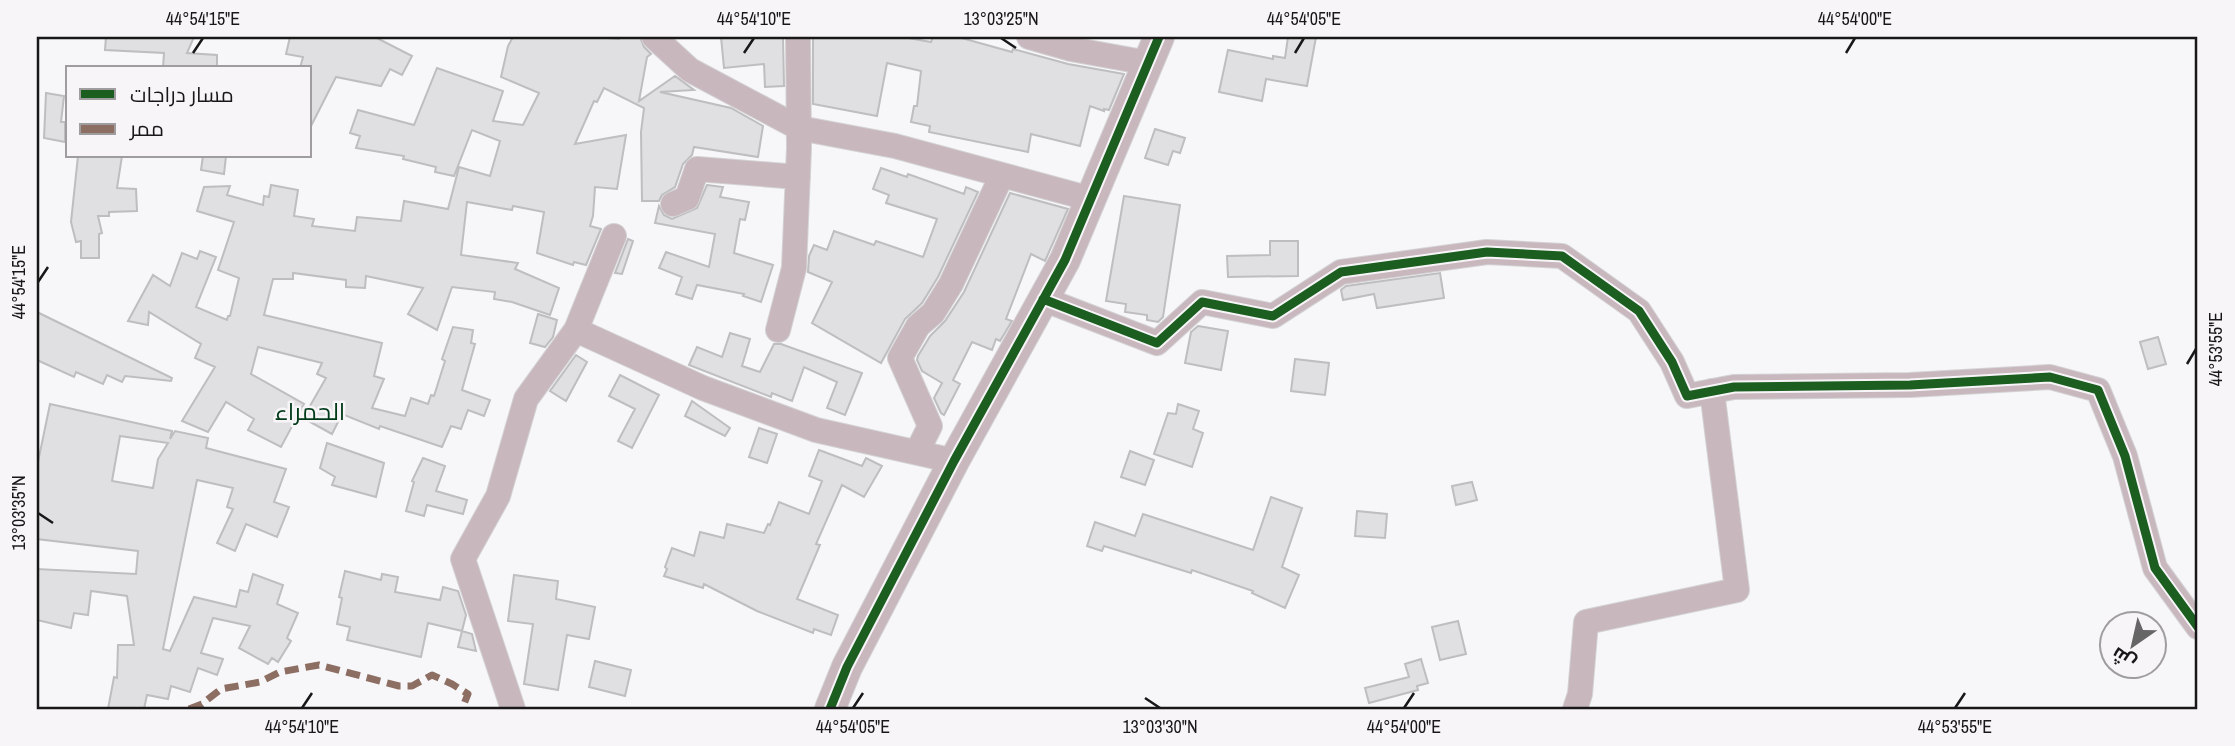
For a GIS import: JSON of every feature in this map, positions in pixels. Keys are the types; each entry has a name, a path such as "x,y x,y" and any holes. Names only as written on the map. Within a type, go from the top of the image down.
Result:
{"street":[{"path":"654,37 690,70 799,128 895,146 1091,199"},
{"path":"778,330 794,268 799,128 798,37"},
{"path":"830,709 848,667 954,461 1065,260 1154,50 1071,48 1029,37"},
{"path":"673,204 687,198 697,169 797,177"},
{"path":"917,452 930,426 900,358 918,326 933,313 951,284 1002,175"},
{"path":"513,709 463,559 499,496 526,399 576,330 614,236"},
{"path":"1043,299 1157,343 1202,302 1273,316 1341,272 1487,252 1562,256 1639,311 1672,362 1687,396 1734,387 1910,384 2050,377 2098,390 2125,456 2155,568 2198,626"},
{"path":"576,330 703,388 816,430 954,461"},
{"path":"1575,709 1580,694 1586,622 1737,590 1712,391"}],"building":[{"path":"106,37 194,37 187,53 217,55 217,66 163,66 164,53 105,50"},
{"path":"290,37 375,37 412,56 402,75 390,69 381,86 336,77 312,124 312,66 301,66 303,57 286,54"},
{"path":"513,37 640,37 651,54 647,57 639,101 675,76 694,90 660,92 731,108 763,126 758,157 694,147 692,155 683,164 675,187 662,195 659,201 642,201 641,132 644,108 604,88 597,102 594,101 575,144 626,135 617,189 595,187 590,226 601,229 586,265 574,262 573,265 537,253 544,212 513,206 512,210 467,202 461,255 518,263 515,269 559,288 550,315 494,299 495,292 452,287 437,330 408,314 423,288 366,276 365,288 346,287 346,280 293,273 293,279 273,279 264,315 382,343 374,376 384,379 372,408 405,416 411,398 428,404 431,395 434,396 445,361 442,359 453,327 473,330 471,343 475,344 462,390 490,400 484,416 468,410 461,429 451,426 442,447 380,426 379,429 342,414 332,434 303,418 326,378 317,374 322,363 258,347 251,374 304,404 281,447 248,430 254,419 226,402 208,432 182,421 215,367 195,358 201,344 149,312 148,325 128,321 153,275 170,286 182,253 197,259 200,251 216,257 196,307 227,320 230,316 239,278 218,270 234,222 197,211 204,187 230,186 227,195 263,205 264,196 269,197 271,185 298,190 294,216 314,219 312,226 355,231 357,217 401,221 404,201 448,209 459,167 490,176 500,141 472,130 454,176 435,172 436,167 403,159 404,156 356,148 360,136 350,133 358,110 414,125 437,68 503,91 493,121 523,125 539,93 501,77 508,46"},
{"path":"721,37 783,37 784,86 765,87 764,64 724,68"},
{"path":"813,37 903,37 931,42 933,37 958,37 1012,52 1013,49 1068,64 1124,74 1109,110 1090,106 1080,146 1031,134 1028,152 929,132 930,126 911,122 914,106 917,106 921,71 887,63 877,116 813,104"},
{"path":"1288,37 1316,37 1307,86 1266,79 1262,101 1219,92 1228,50 1273,59 1273,56 1285,58"},
{"path":"46,93 64,96 61,122 65,122 65,142 44,138"},
{"path":"1155,129 1185,138 1180,153 1173,151 1168,165 1145,158"},
{"path":"78,158 122,158 117,188 136,189 137,211 109,212 109,216 98,216 102,233 99,234 99,258 81,258 81,241 76,242 71,222"},
{"path":"203,158 226,158 224,174 201,170"},
{"path":"881,168 907,177 908,174 964,194 966,187 978,192 938,277 922,303 905,319 881,363 812,323 832,282 808,272 809,256 814,245 827,250 834,231 874,245 876,241 923,257 937,219 886,203 889,195 873,189"},
{"path":"707,185 723,187 720,197 749,202 745,220 740,219 734,253 773,265 761,302 743,296 744,294 697,285 692,299 676,294 682,277 659,268 666,252 709,267 715,234 655,223 659,206 664,215 672,219 697,208"},
{"path":"1010,193 1068,209 1045,261 1031,254 1006,319 1012,321 1000,341 996,339 992,350 972,342 953,380 960,384 944,415 934,398 942,383 922,371 918,356 964,292"},
{"path":"1124,196 1180,205 1163,317 1158,322 1147,320 1147,315 1125,312 1126,304 1106,301"},
{"path":"628,239 633,241 622,274 615,273"},
{"path":"1270,241 1298,241 1298,276 1228,277 1227,256 1270,255"},
{"path":"1440,273 1444,298 1377,308 1374,294 1343,300 1341,290 1346,286"},
{"path":"37,312 172,378 171,381 125,376 122,382 107,375 103,384 76,372 74,377 37,360"},
{"path":"538,314 557,320 553,337 545,347 530,343"},
{"path":"1198,326 1228,331 1221,370 1185,363 1191,332"},
{"path":"730,333 750,339 742,366 760,372 774,344 781,344 862,373 845,415 827,408 837,382 804,367 792,401 772,393 771,397 689,365 697,347 722,357"},
{"path":"2158,337 2166,364 2148,369 2140,342"},
{"path":"576,355 587,362 566,401 550,391"},
{"path":"1295,359 1329,363 1325,395 1291,391"},
{"path":"620,375 659,395 632,448 618,441 635,409 609,396"},
{"path":"692,401 730,428 725,436 685,416"},
{"path":"50,404 172,431 170,439 175,431 208,438 206,448 286,469 274,502 289,507 277,537 246,524 235,551 217,543 233,509 227,507 233,488 197,480 163,649 170,651 194,597 236,607 240,590 248,592 253,574 283,585 277,604 298,613 287,638 291,641 278,662 272,658 268,664 239,648 250,626 213,618 201,653 223,659 217,675 198,668 190,692 171,686 168,699 147,695 144,709 108,709 114,677 117,678 118,645 134,645 127,596 91,591 88,615 74,613 71,628 37,620 37,569 136,574 138,551 37,539 38,462","holes":["120,436 168,443 158,459 153,488 112,481"]},
{"path":"1178,404 1199,411 1193,429 1203,433 1192,467 1154,454 1168,413 1176,414"},
{"path":"759,428 777,434 767,463 749,457"},
{"path":"327,443 384,463 376,497 332,485 335,477 320,468"},
{"path":"819,450 862,466 866,458 882,466 864,497 842,485 816,544 820,545 797,599 838,615 831,635 814,629 813,633 757,611 704,584 703,588 664,576 672,548 694,556 700,532 724,538 727,524 764,533 779,502 809,514 822,481 809,476"},
{"path":"1130,451 1154,460 1145,485 1121,477"},
{"path":"423,458 445,466 436,491 467,500 463,514 427,505 424,516 406,511 414,482 412,481"},
{"path":"1472,482 1477,500 1456,505 1452,486"},
{"path":"1271,497 1302,508 1282,567 1299,575 1285,608 1252,593 1253,591 1192,570 1191,573 1104,546 1102,551 1087,546 1095,522 1135,536 1143,514 1253,550"},
{"path":"1357,511 1387,514 1385,538 1355,536"},
{"path":"345,571 381,580 382,574 398,577 395,592 440,600 443,587 458,591 466,615 462,631 428,623 421,657 347,640 350,627 337,624"},
{"path":"514,575 558,581 556,599 595,607 589,639 567,635 558,690 524,684 533,624 508,621"},
{"path":"1458,621 1466,654 1440,660 1432,627"},
{"path":"462,631 472,634 476,651 458,647"},
{"path":"1421,659 1428,683 1417,686 1418,690 1369,703 1365,688 1409,677 1405,664"},
{"path":"595,661 631,670 625,696 589,687"}],"marked path":[{"path":"189,709 202,704 221,689 260,682 280,672 319,665 399,686 412,686 432,675 468,694 464,704"}],"cycle path":[{"path":"830,709 847,667 954,461 1065,260 1159,37"},
{"path":"1043,299 1157,343 1202,302 1273,316 1341,272 1487,252 1562,256 1639,311 1672,362 1687,396 1734,387 1910,385 2050,377 2098,390 2125,456 2155,568 2198,627"}],"district":[{"name":"الحمراء","path":"310,411"}]}
